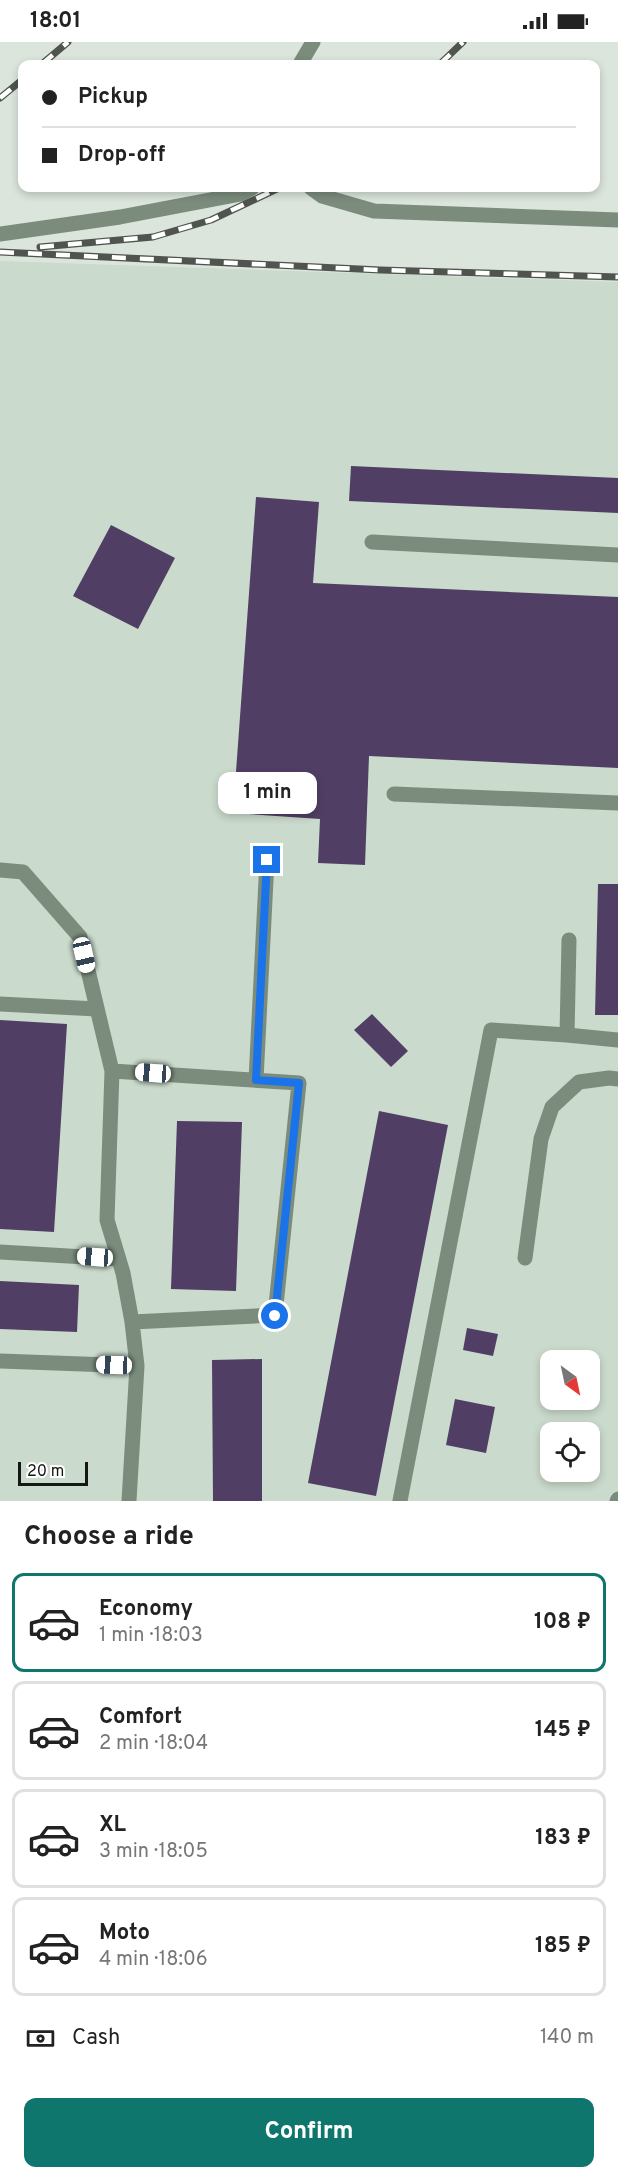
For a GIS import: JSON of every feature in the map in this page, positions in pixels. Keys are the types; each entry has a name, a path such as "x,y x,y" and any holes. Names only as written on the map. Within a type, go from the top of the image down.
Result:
{"lane":[{"path":"302,60 313,42"},
{"path":"0,234 120,216 245,192"},
{"path":"316,192 322,196 374,211 618,220"},
{"path":"372,542 618,555"},
{"path":"394,794 618,803"},
{"path":"256,1080 267,860"},
{"path":"0,870 23,872 80,937 112,1071 107,1220 119,1259 132,1322 137,1366 129,1501"},
{"path":"567,1035 569,940"},
{"path":"0,1004 97,1009"},
{"path":"400,1501 491,1030 618,1040"},
{"path":"112,1071 299,1083 275,1316 132,1322"},
{"path":"525,1258 541,1139 552,1107 579,1082 618,1079"},
{"path":"0,1252 119,1259"},
{"path":"0,1361 137,1366"}],"shaded area":[{"path":"0,261 618,282 618,1501 0,1501"}],"building":[{"path":"351,466 618,478 618,513 349,501"},
{"path":"256,497 319,502 313,583 618,597 618,768 369,756 365,865 318,863 320,819 233,813"},
{"path":"111,525 175,558 138,629 73,596"},
{"path":"598,884 618,884 618,1015 595,1015"},
{"path":"372,1014 408,1051 391,1067 354,1030"},
{"path":"0,1020 67,1024 54,1232 0,1229"},
{"path":"379,1111 448,1125 376,1496 308,1483"},
{"path":"177,1121 242,1122 236,1291 171,1289"},
{"path":"0,1281 79,1285 77,1332 0,1329"},
{"path":"467,1328 498,1334 493,1356 463,1350"},
{"path":"262,1359 262,1501 213,1501 212,1360"},
{"path":"455,1399 495,1407 486,1453 446,1445"}],"railway":[{"path":"47,60 68,42"},
{"path":"444,60 463,42"},
{"path":"0,98 18,83"},
{"path":"40,247 153,237 211,220 270,192"},
{"path":"0,252 380,270 618,277"}],"route":[{"path":"267,860 256,1080 299,1083 275,1316"}]}
